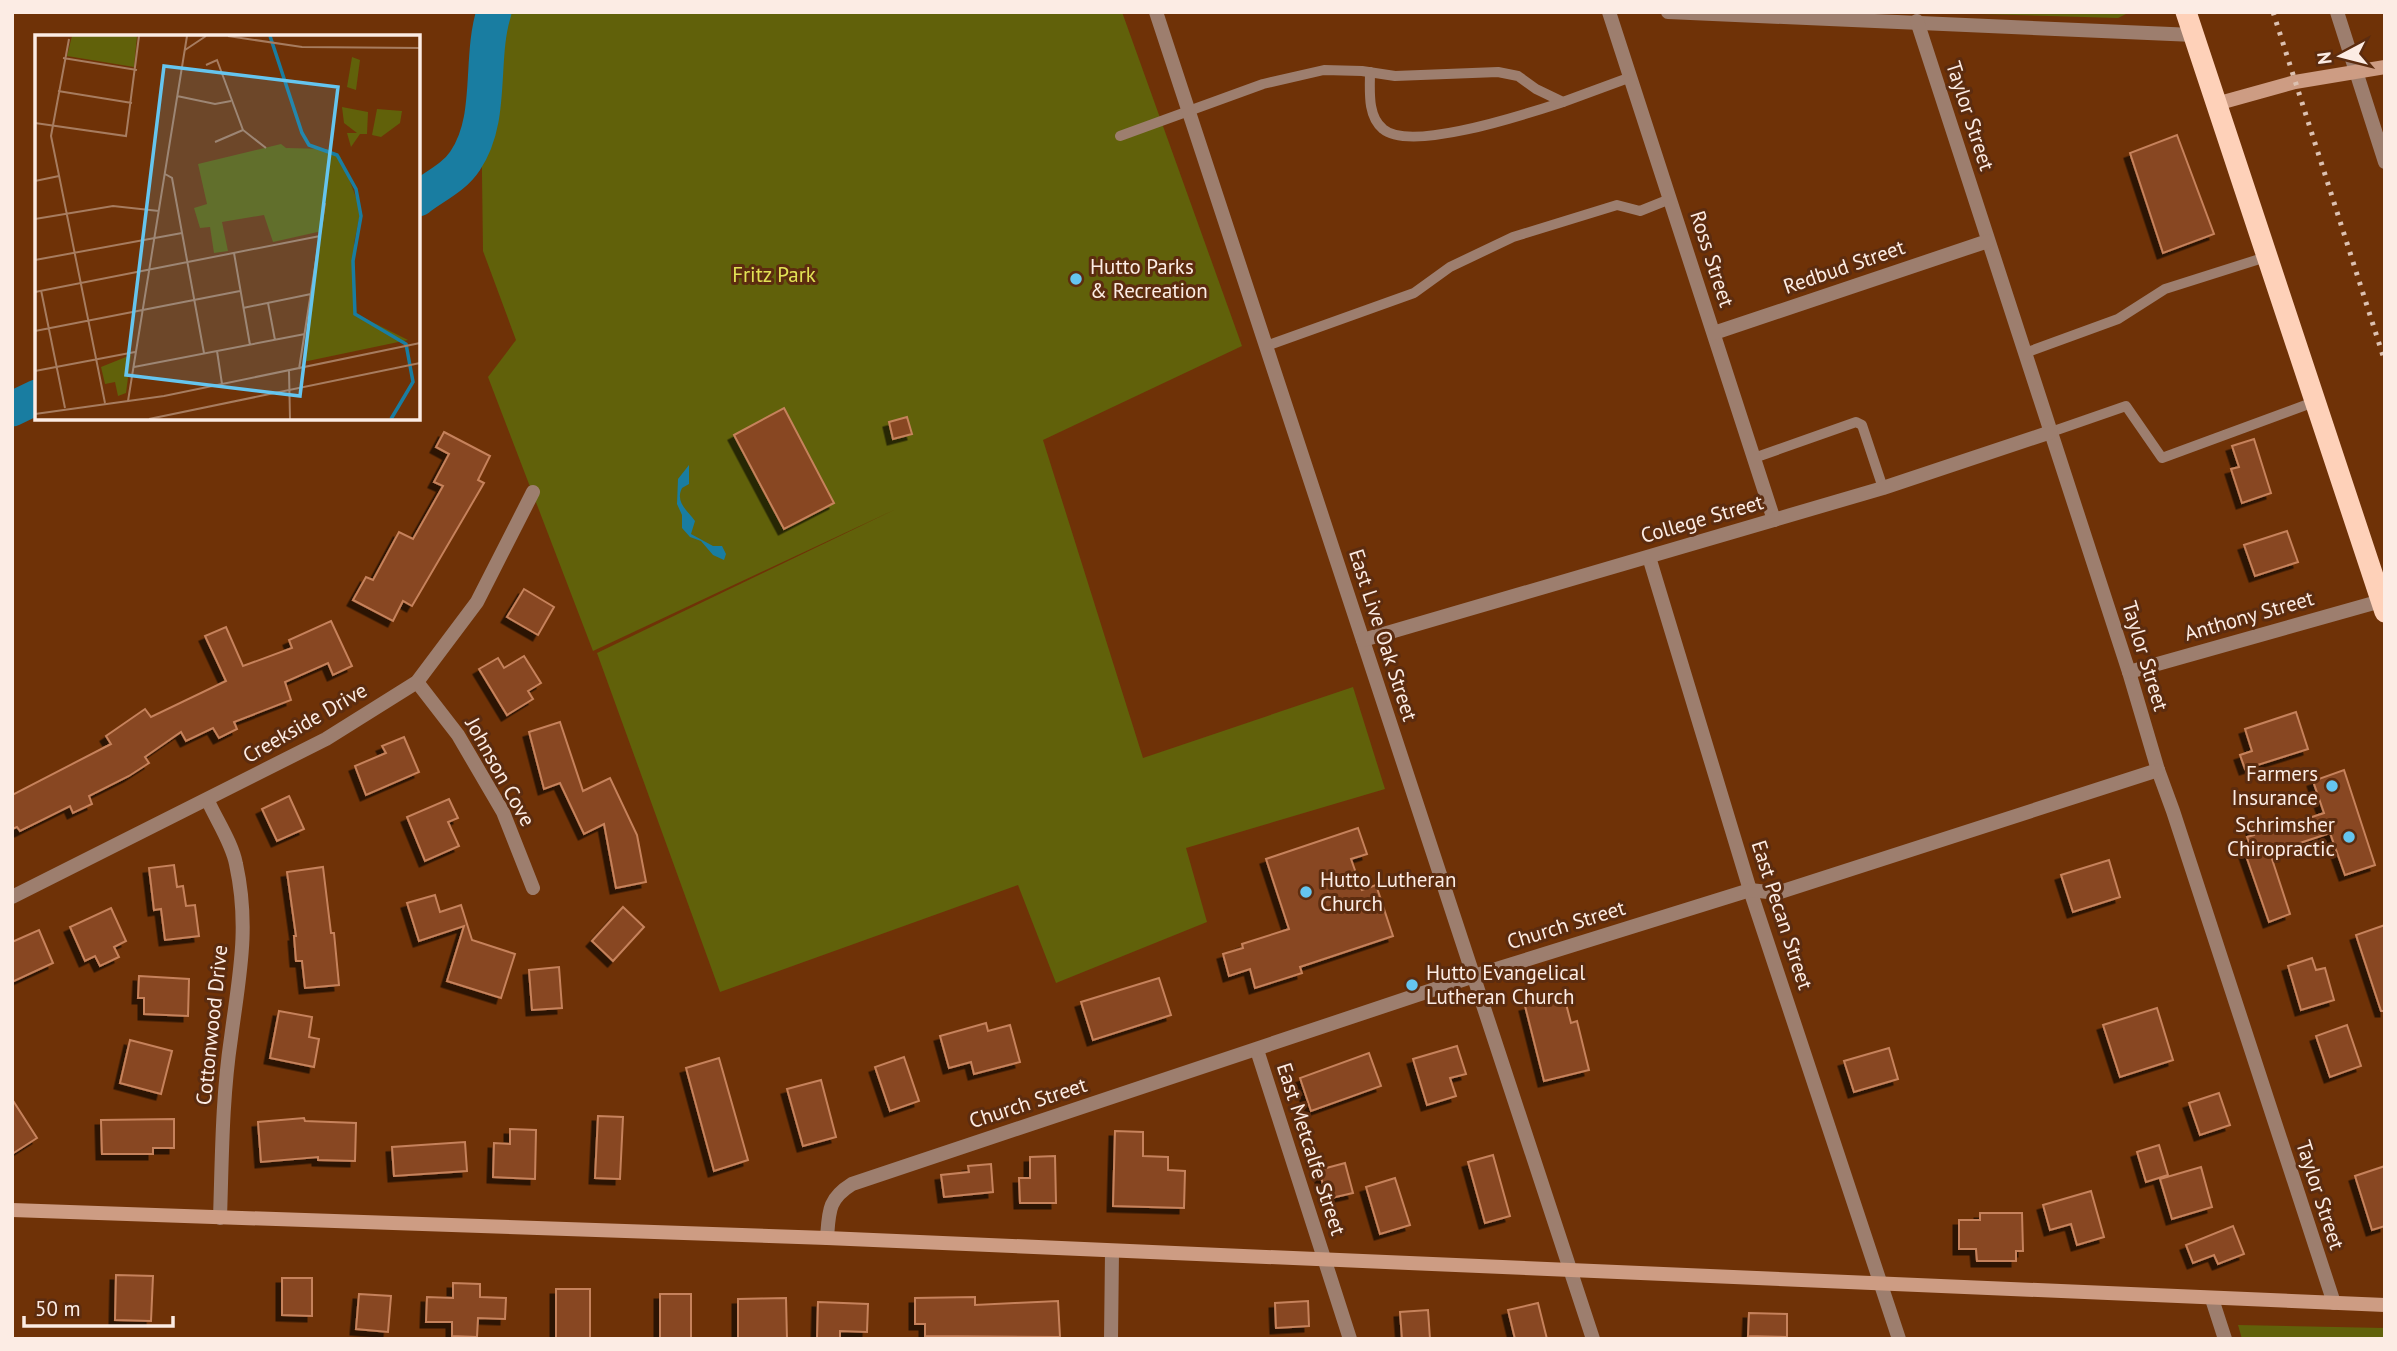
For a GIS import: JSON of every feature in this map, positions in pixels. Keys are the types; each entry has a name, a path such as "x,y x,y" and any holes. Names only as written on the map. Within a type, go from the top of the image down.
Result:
{"highway":[{"path":"2186,12 2383,607"}],"main road":[{"path":"2216,104 2357,70 2385,67"},
{"path":"12,1210 827,1238 2385,1305"}],"street":[{"name":"East Live Oak Street","path":"1156,12 1593,1339"},
{"name":"Ross Street","path":"1609,12 1774,520"},
{"path":"1668,12 2194,35"},
{"path":"2337,12 2385,162"},
{"name":"Taylor Street","path":"1917,21 2129,672 2158,771 2334,1303"},
{"name":"Redbud Street","path":"1714,333 1988,241"},
{"name":"College Street","path":"1363,640 1883,488 2051,432"},
{"name":"Creekside Drive","path":"12,897 208,801 326,739 417,682 477,602 533,492"},
{"name":"East Pecan Street","path":"1649,556 1750,890 1899,1339"},
{"name":"Anthony Street","path":"2129,672 2383,607"},
{"name":"Johnson Cove","path":"417,682 458,735 503,813 534,888"},
{"name":"Church Street","path":"827,1238 829,1211 833,1202 837,1194 852,1184 1474,976 1750,890 1777,893 2158,771"},
{"name":"Cottonwood Drive","path":"208,801 236,861 243,919 242,978 231,1037 222,1129 220,1219"},
{"name":"East Metcalfe Street","path":"1257,1050 1350,1339"},
{"path":"1111,1339 1112,1252"},
{"path":"2213,1299 2225,1339"}],"lane":[{"path":"1120,136 1263,84 1324,69 1395,76 1499,72 1518,76 1536,89 1563,102"},
{"path":"1370,72 1369,96 1374,114 1383,129 1402,137 1481,127 1563,102 1630,77"},
{"path":"1266,346 1414,293 1450,267 1513,237 1618,205 1640,211 1670,199"},
{"path":"2025,353 2118,319 2165,289 2266,257"},
{"path":"2051,432 2126,406 2162,458 2314,402"},
{"path":"1754,458 1856,422 1862,425 1883,488"}],"green space":[{"name":"Fritz Park","path":"484,12 1122,12 1242,346 1043,440 1143,758 1353,687 1385,789 1186,848 1207,922 1056,983 1018,885 720,992 597,653 896,509 593,651 488,377 516,340 483,251 480,22"},
{"path":"1906,12 2130,12 2118,18"},
{"path":"2238,1325 2385,1328 2385,1339 2242,1339"}],"water":[{"path":"689,465 689,484 682,488 680,498 695,521 691,534 713,546 722,546 726,554 724,560 713,555 701,541 690,537 682,528 682,515 677,504 678,479"}],"building":[{"path":"2177,135 2214,234 2163,253 2130,153"},
{"path":"784,408 834,503 784,529 734,435"},
{"path":"907,417 912,434 893,439 889,422"},
{"path":"444,432 490,456 478,480 484,483 412,606 403,601 393,621 353,600 366,577 373,580 399,532 413,539 443,486 434,482 449,454 436,447"},
{"path":"2254,439 2271,493 2242,503 2231,469 2239,467 2232,446"},
{"path":"2287,531 2298,562 2255,576 2244,545"},
{"path":"524,589 554,607 538,635 507,617"},
{"path":"331,621 352,666 333,675 328,663 285,682 291,700 234,722 237,729 219,738 213,728 186,741 181,732 145,757 149,763 89,796 92,804 73,813 70,806 20,831 17,827 12,829 12,795 111,744 106,736 145,709 151,717 226,681 205,636 226,627 243,666 292,648 289,640"},
{"path":"524,656 541,683 528,691 533,699 507,715 479,669 498,658 504,668"},
{"path":"2296,712 2308,749 2245,769 2240,755 2252,751 2245,729"},
{"path":"560,722 583,791 610,778 637,835 646,882 616,888 604,824 584,834 560,783 544,789 529,732"},
{"path":"404,737 419,772 366,795 355,766 386,753 382,746"},
{"path":"2344,770 2375,865 2345,875 2330,833 2270,853 2290,914 2269,922 2243,847 2250,845 2247,837 2254,835 2251,826 2265,821 2269,831 2324,813 2313,781"},
{"path":"289,796 304,829 277,841 262,809"},
{"path":"449,799 458,818 448,822 459,846 425,861 407,817"},
{"name":"Hutto Lutheran Church","path":"1358,828 1367,854 1351,859 1362,890 1376,885 1393,936 1300,967 1302,973 1255,988 1250,969 1229,976 1223,954 1243,948 1242,944 1289,929 1266,859"},
{"path":"2109,860 2120,897 2073,912 2061,875"},
{"path":"174,865 177,887 183,886 186,906 195,905 199,936 165,940 161,909 154,910 149,868"},
{"path":"323,867 339,985 305,988 302,961 296,961 296,936 287,872"},
{"path":"435,895 440,912 461,905 472,940 515,954 501,998 447,981 464,926 419,941 407,903"},
{"path":"623,907 644,927 613,961 592,941"},
{"path":"111,908 126,941 114,947 119,957 100,966 95,956 85,961 70,927"},
{"path":"2385,925 2385,1011 2381,1011 2356,935"},
{"path":"39,930 53,963 12,982 12,942"},
{"path":"2312,958 2316,970 2325,968 2334,1000 2301,1010 2288,966"},
{"path":"559,967 562,1008 532,1010 529,970"},
{"path":"139,976 189,979 188,1016 144,1014 144,998 138,998"},
{"path":"1159,978 1171,1015 1093,1040 1081,1002"},
{"path":"1564,996 1571,1023 1577,1021 1589,1070 1544,1081 1525,1006"},
{"path":"2157,1008 2173,1060 2120,1077 2103,1025"},
{"path":"279,1011 312,1017 309,1037 319,1039 314,1067 270,1058"},
{"path":"986,1023 988,1031 1010,1025 1020,1062 974,1074 971,1062 949,1068 940,1036"},
{"path":"2347,1025 2361,1066 2330,1077 2316,1036"},
{"path":"130,1040 172,1051 161,1094 120,1083"},
{"path":"1457,1046 1466,1074 1450,1078 1456,1096 1427,1105 1413,1059"},
{"path":"1889,1048 1898,1079 1854,1092 1844,1061"},
{"path":"1369,1053 1381,1086 1311,1111 1300,1078"},
{"path":"904,1057 919,1101 890,1111 875,1067"},
{"path":"719,1058 748,1160 714,1171 686,1068"},
{"path":"821,1080 836,1137 803,1146 787,1089"},
{"path":"2219,1093 2230,1125 2200,1135 2189,1103"},
{"path":"12,1099 37,1138 12,1154"},
{"path":"598,1116 623,1117 620,1179 595,1178"},
{"path":"304,1118 305,1121 356,1123 355,1161 318,1160 318,1157 261,1162 258,1122"},
{"path":"174,1119 174,1148 153,1148 153,1154 102,1154 101,1120"},
{"path":"510,1129 536,1130 535,1179 493,1177 494,1143 510,1144"},
{"path":"1115,1131 1143,1132 1143,1156 1168,1157 1168,1170 1185,1171 1184,1208 1113,1206"},
{"path":"465,1142 467,1171 394,1176 392,1147"},
{"path":"2159,1145 2168,1175 2146,1182 2137,1152"},
{"path":"1493,1155 1510,1216 1485,1223 1468,1162"},
{"path":"1055,1156 1056,1203 1020,1203 1019,1178 1030,1178 1030,1157"},
{"path":"1345,1163 1353,1193 1327,1199 1319,1170"},
{"path":"991,1164 993,1192 944,1197 941,1175 969,1172 968,1166"},
{"path":"2385,1166 2385,1226 2372,1230 2355,1176"},
{"path":"2201,1167 2212,1207 2172,1219 2160,1179"},
{"path":"1395,1178 1410,1225 1380,1234 1366,1187"},
{"path":"2091,1191 2104,1237 2077,1245 2071,1224 2050,1230 2043,1205"},
{"path":"1980,1213 2022,1213 2023,1251 2016,1251 2016,1261 1977,1261 1976,1249 1959,1249 1959,1220 1980,1220"},
{"path":"2233,1226 2244,1254 2218,1264 2214,1255 2193,1263 2186,1245"},
{"path":"116,1275 153,1276 151,1321 115,1320"},
{"path":"282,1278 312,1278 312,1316 282,1315"},
{"path":"453,1283 480,1284 480,1297 506,1298 505,1319 478,1318 477,1337 452,1336 452,1322 426,1322 427,1297 453,1298"},
{"path":"556,1289 590,1289 590,1339 556,1339"},
{"path":"359,1294 391,1296 388,1332 356,1329"},
{"path":"660,1294 691,1294 691,1339 660,1339"},
{"path":"975,1297 975,1305 1058,1301 1060,1337 925,1336 925,1324 915,1324 915,1298"},
{"path":"786,1298 787,1339 738,1339 738,1299"},
{"path":"1308,1301 1309,1326 1276,1328 1275,1303"},
{"path":"818,1302 868,1304 867,1332 840,1331 840,1339 817,1339"},
{"path":"1538,1303 1547,1339 1515,1339 1508,1310"},
{"path":"1428,1310 1430,1339 1402,1339 1400,1312"},
{"path":"1749,1313 1787,1314 1787,1337 1748,1336"}],"waterway":[{"path":"420,198 455,172 474,144 483,108 487,49 494,12"},
{"path":"12,409 35,398"}],"railway":[{"path":"2273,12 2385,362"}],"place":[{"name":"Hutto Parks & Recreation","path":"1076,279"},
{"name":"Farmers Insurance","path":"2332,786"},
{"name":"Schrimsher Chiropractic","path":"2349,837"},
{"name":"Hutto Lutheran Church","path":"1306,892"},
{"name":"Hutto Evangelical Lutheran Church","path":"1412,985"}]}
